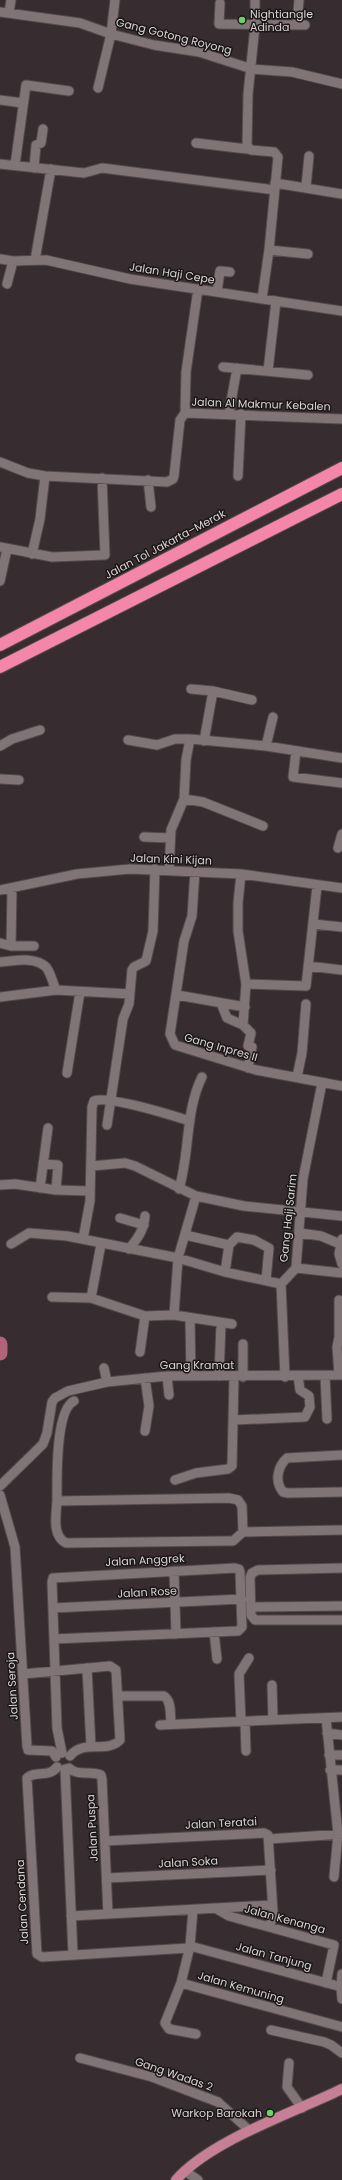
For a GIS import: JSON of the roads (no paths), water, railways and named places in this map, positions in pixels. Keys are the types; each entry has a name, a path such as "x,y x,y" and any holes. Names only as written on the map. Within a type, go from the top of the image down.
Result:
{"highway":[{"name":"Jalan Tol Jakarta–Merak","path":"0,645 342,468"},
{"path":"0,667 342,494"}],"main road":[{"path":"176,2180 199,2160 250,2132 342,2089"}],"street":[{"path":"5,12 11,0"},
{"path":"98,88 111,34 115,0"},
{"path":"248,149 248,94 252,69 255,26 254,0"},
{"path":"220,3 219,24 255,26 301,25 299,0"},
{"name":"Gang Gotong Royong","path":"5,12 80,23 111,34 154,45 199,52 252,69 292,72 342,84"},
{"path":"15,165 26,85 69,91"},
{"path":"0,100 23,103"},
{"path":"34,168 36,146 41,143 43,128"},
{"path":"196,143 274,152 278,157 269,250 262,299"},
{"path":"306,187 309,156"},
{"path":"0,164 84,173 102,168 275,186 306,187 342,194"},
{"path":"35,260 50,169"},
{"path":"269,250 308,254"},
{"name":"Jalan Haji Cepe","path":"0,259 13,261 46,260 102,274 342,311"},
{"path":"7,284 13,261"},
{"path":"217,292 220,271 230,272"},
{"path":"185,413 186,372 198,289"},
{"path":"268,371 276,301"},
{"path":"223,367 308,375"},
{"path":"229,414 237,368"},
{"name":"Jalan Al Makmur Kebalen","path":"0,462 28,473 45,476 166,482 173,479 180,420 185,413 342,419"},
{"path":"238,476 241,414"},
{"path":"32,554 40,519 45,476"},
{"path":"0,581 4,548 32,554 71,558 105,555 102,478"},
{"path":"148,480 151,507"},
{"path":"191,689 213,691 252,700"},
{"path":"204,741 213,691"},
{"path":"266,746 273,717"},
{"path":"0,746 12,739 40,730"},
{"path":"169,870 170,838 177,812 182,806 184,799 186,760 190,739"},
{"path":"128,740 157,745 170,740 190,739 266,746 342,758"},
{"path":"296,751 293,777 342,783"},
{"path":"0,779 19,780"},
{"path":"184,799 203,802 263,826"},
{"path":"338,848 342,834"},
{"path":"144,837 170,838"},
{"path":"107,1125 122,1036 123,1019 129,1004 132,970 134,967 146,961 153,931 155,869"},
{"name":"Jalan Kini Kijan","path":"0,890 91,871 155,869 241,874 317,886 342,888"},
{"name":"Gang Inpres II","path":"195,871 192,916 184,941 170,1034 175,1045 248,1068 342,1086"},
{"path":"241,874 238,904 238,931 246,984 243,1025"},
{"path":"246,984 306,986 317,886"},
{"path":"11,946 12,888"},
{"path":"313,924 342,927"},
{"path":"0,942 11,946 34,946"},
{"path":"0,962 28,960 42,964 46,968 56,990"},
{"path":"308,966 342,970"},
{"path":"0,997 56,990 130,994"},
{"path":"67,1073 80,992"},
{"path":"177,995 245,1007"},
{"path":"221,1003 227,1018 243,1025 251,1033 248,1042 248,1046 252,1047 248,1068"},
{"path":"297,1078 302,1053 306,1004"},
{"path":"179,1189 184,1171 190,1121 197,1086 202,1077"},
{"name":"Gang Haji Sarim","path":"281,1284 296,1268 300,1233 303,1179 322,1083"},
{"path":"83,1240 92,1166 92,1107 94,1101 110,1101 157,1110 190,1121"},
{"path":"40,1188 48,1128"},
{"path":"92,1166 125,1163 135,1166 179,1189 196,1196 244,1206 342,1216"},
{"path":"43,1164 58,1165 56,1190"},
{"path":"0,1185 15,1184 56,1190 90,1191"},
{"path":"174,1315 178,1258 196,1196"},
{"path":"120,1218 145,1220 140,1235 129,1249"},
{"path":"11,1244 22,1236 36,1232 178,1258 225,1272 281,1284 285,1376"},
{"path":"300,1233 341,1241 339,1254 342,1264"},
{"path":"185,1235 229,1245"},
{"path":"225,1272 229,1245 237,1237 244,1237 267,1246 269,1250 266,1280"},
{"path":"91,1298 101,1244"},
{"path":"296,1268 342,1273"},
{"path":"52,1297 91,1298 146,1316 174,1315 221,1324 232,1324"},
{"path":"339,1300 339,1338 337,1347 340,1375"},
{"path":"140,1352 146,1316"},
{"path":"190,1319 191,1376"},
{"path":"219,1376 221,1324"},
{"path":"175,1480 208,1470 230,1469 232,1466 234,1420 244,1344"},
{"path":"104,1368 106,1382"},
{"name":"Gang Kramat","path":"0,1486 43,1444 47,1433 50,1407 55,1398 68,1391 106,1382 167,1376 239,1377 340,1375"},
{"path":"167,1376 169,1395"},
{"path":"234,1420 305,1417 310,1408 308,1396 300,1390 298,1376"},
{"path":"325,1376 328,1418"},
{"path":"145,1378 149,1406 145,1431"},
{"path":"74,1401 66,1408 59,1448 56,1533 59,1540 66,1544 233,1541 243,1532 342,1530"},
{"path":"342,1455 287,1458 280,1464 278,1482 283,1492 288,1493 342,1492"},
{"name":"Jalan Seroja","path":"0,1495 14,1541 28,1750 52,1751 62,1755"},
{"path":"57,1501 229,1498 238,1500 242,1506 243,1532"},
{"path":"342,1568 258,1570 252,1573 250,1578 252,1618 258,1621 342,1620"},
{"name":"Jalan Anggrek","path":"53,1608 53,1578 174,1571 239,1569 242,1600"},
{"path":"174,1571 176,1634"},
{"path":"54,1639 214,1632 241,1629 242,1600"},
{"name":"Jalan Rose","path":"53,1608 242,1600"},
{"path":"251,1607 342,1606"},
{"path":"53,1608 57,1728 63,1768 73,1955"},
{"path":"214,1632 217,1659"},
{"path":"246,1751 239,1674 249,1658"},
{"path":"24,1674 110,1666 115,1669 120,1740 112,1745 76,1749 62,1755"},
{"path":"87,1668 91,1747"},
{"path":"272,1685 273,1720"},
{"path":"118,1696 164,1696 168,1698 170,1704 171,1724"},
{"path":"160,1725 342,1717"},
{"path":"326,1718 330,1770 340,1834 334,1877"},
{"path":"327,1733 342,1735"},
{"path":"62,1755 72,1762 63,1768"},
{"path":"329,1755 342,1755"},
{"name":"Jalan Puspa","path":"63,1768 78,1773 101,1774 108,1914"},
{"name":"Jalan Cendana","path":"63,1768 50,1773 30,1775 27,1778 36,1950 42,1957 190,1947"},
{"path":"330,1770 342,1770"},
{"name":"Jalan Teratai","path":"105,1841 264,1833 268,1834 269,1839"},
{"path":"270,1927 272,1905 269,1839 340,1834"},
{"name":"Jalan Soka","path":"106,1878 270,1870"},
{"name":"Jalan Kenanga","path":"71,1916 272,1905"},
{"name":"Jalan Kenanga","path":"218,1908 228,1916 334,1945 326,1983"},
{"name":"Jalan Kemuning","path":"193,1910 190,1947 181,1983 342,2027"},
{"name":"Jalan Tanjung","path":"190,1947 341,1988"},
{"path":"342,1974 342,1999"},
{"path":"181,1983 165,2023 166,2027 196,2034"},
{"path":"271,2030 324,2042 342,2052"},
{"name":"Gang Wadas 2","path":"80,2058 152,2077 218,2102 224,2105 250,2132"},
{"path":"289,2063 287,2087 302,2108"},
{"path":"185,2171 198,2180"}],"waterway":[{"path":"0,1344 0,1353"}],"place":[{"name":"Nightiangle Adinda","path":"242,20"},
{"name":"Warkop Barokah","path":"270,2113"}]}
